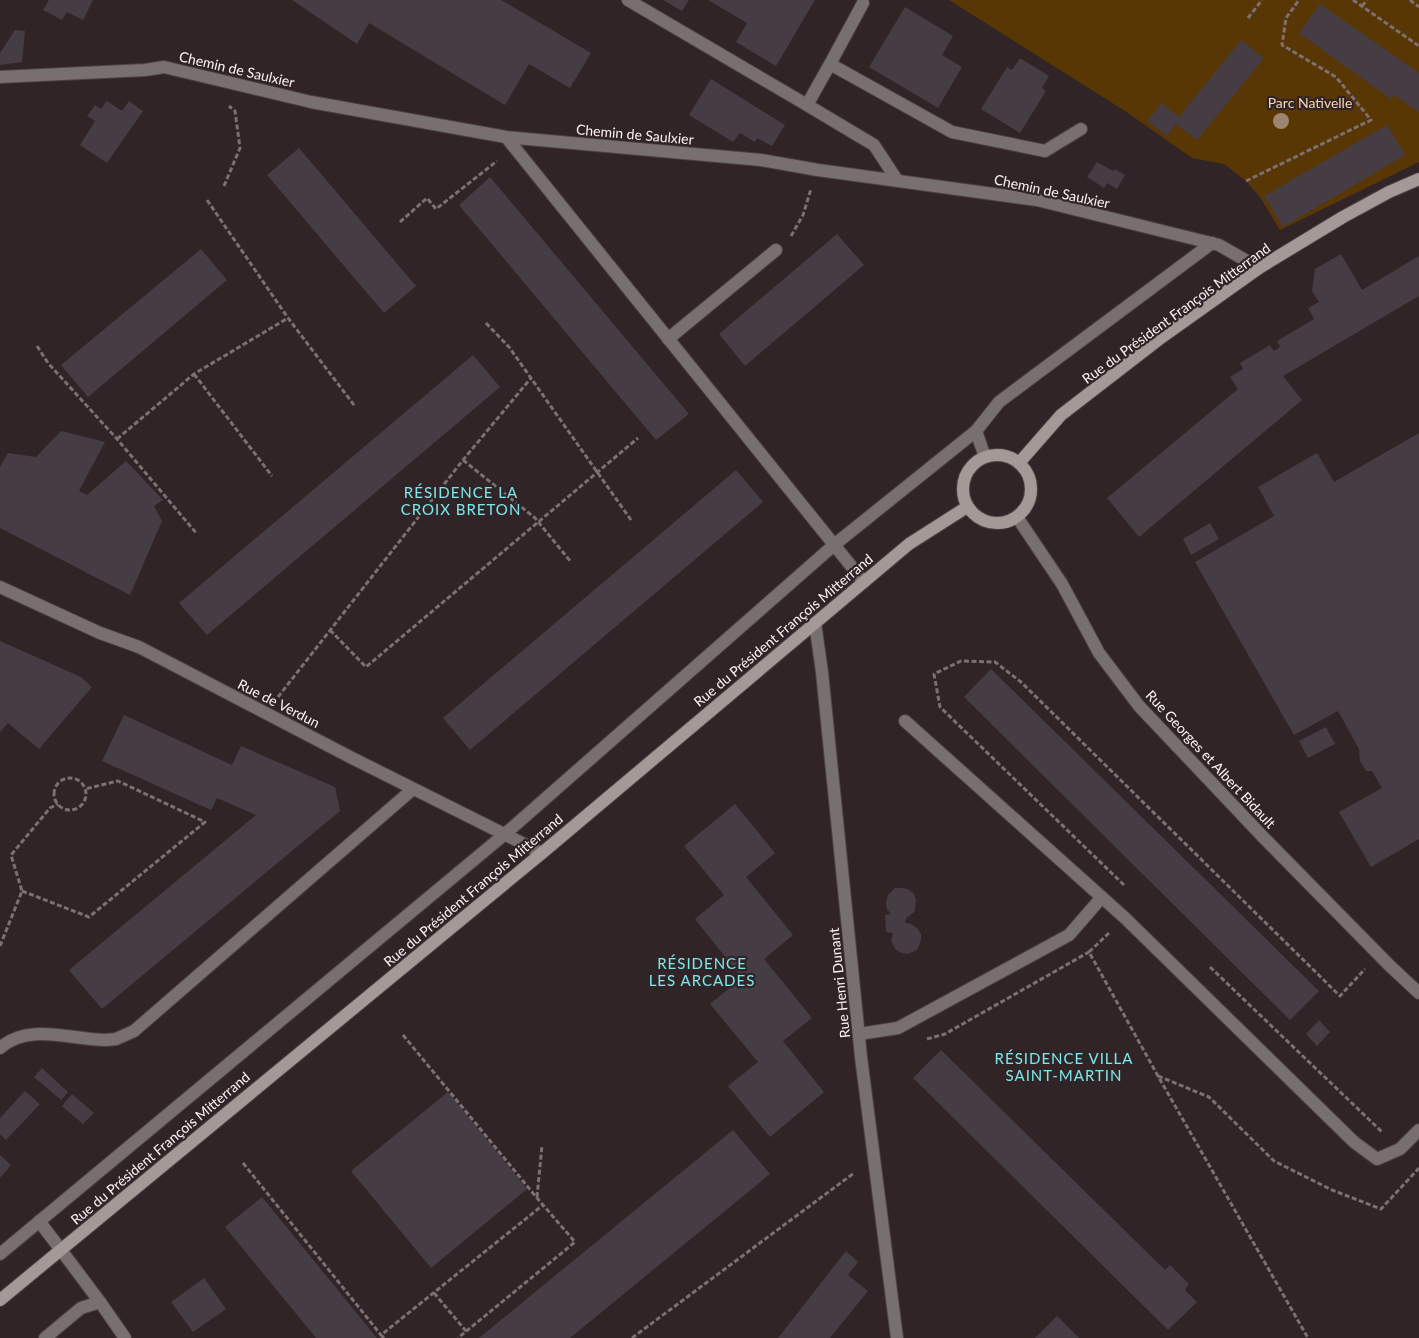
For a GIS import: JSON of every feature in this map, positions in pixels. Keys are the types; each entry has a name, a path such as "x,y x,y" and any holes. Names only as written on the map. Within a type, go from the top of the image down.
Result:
{"main road":[{"name":"Rue du Président François Mitterrand","path":"1019,463 1062,415 1162,337 1259,268 1350,213 1389,192 1419,179"},
{"path":"997,455 1009,457 1019,463 1026,471 1030,481 1029,501 1024,510 1017,517 995,524 984,522 974,516 963,498 962,487 964,477 969,468 985,457 997,455"},
{"name":"Rue du Président François Mitterrand","path":"0,1300 542,852 909,544 967,507"}],"street":[{"path":"628,0 874,145 897,180"},
{"path":"807,106 863,3"},
{"path":"830,64 952,132 1045,151 1081,130"},
{"name":"Chemin de Saulxier","path":"0,77 145,70 164,67 311,102 506,137 761,160 818,170 1038,200 1219,245 1259,268"},
{"path":"506,137 864,582"},
{"path":"0,1254 505,834 834,545 976,432 999,402 1212,243"},
{"path":"668,339 776,250"},
{"path":"976,432 985,457"},
{"name":"Rue Georges et Albert Bidault","path":"1017,517 1062,584 1098,653 1139,706 1264,838 1419,993"},
{"name":"Rue de Verdun","path":"0,587 100,633 139,647 265,713 542,852"},
{"name":"Rue Henri Dunant","path":"815,624 822,672 859,1034 897,1338"},
{"path":"905,721 1125,918 1354,1142 1377,1159 1400,1149 1419,1130"},
{"path":"0,1048 14,1038 25,1034 36,1033 106,1040 116,1039 134,1031 413,788"},
{"path":"859,1034 898,1028 1069,935 1102,897"},
{"path":"39,1221 125,1338"},
{"path":"45,1338 81,1308 100,1302"}],"path":[{"path":"1248,18 1262,0"},
{"path":"1246,181 1371,120 1336,77 1282,45 1286,18 1299,0"},
{"path":"1354,0 1419,46"},
{"path":"1362,6 1367,0"},
{"path":"1410,0 1419,7"},
{"path":"224,186 240,148 235,111 229,105"},
{"path":"400,222 427,198 436,208 514,148"},
{"path":"776,250 790,237 803,215 818,170"},
{"path":"207,200 288,318 354,405"},
{"path":"117,439 194,374 288,318"},
{"path":"486,323 509,347 596,473 631,520"},
{"path":"38,346 48,363 117,439 197,534"},
{"path":"194,374 272,476"},
{"path":"265,713 463,460 531,378"},
{"path":"330,630 366,667 638,438"},
{"path":"463,460 538,522 571,562"},
{"path":"65,779 73,779 85,789 86,798 82,805 75,810 59,807 55,800 54,792 58,784 65,779"},
{"path":"22,891 89,917 206,822 118,781 85,789"},
{"path":"0,946 22,891 11,855 50,808 58,804"},
{"path":"1206,964 1400,1149"},
{"path":"403,1036 575,1242 458,1338"},
{"path":"1158,1076 1209,1097 1274,1161 1332,1190 1381,1209 1419,1168"},
{"path":"537,1198 542,1146"},
{"path":"632,1338 874,1158"},
{"path":"243,1163 383,1336 434,1292 543,1205"},
{"path":"434,1292 466,1331"}],"green space":[{"name":"Parc Nativelle","path":"949,0 1419,0 1419,162 1280,230 1260,197 1246,181 1224,164 1192,158 1125,111"}],"building":[{"path":"49,0 93,0 83,20 67,12 62,20 43,10"},
{"path":"292,0 501,0 591,53 570,88 529,64 505,105 369,23 357,44"},
{"path":"663,0 689,0 682,11"},
{"path":"708,0 815,0 776,66 736,42 747,23"},
{"path":"1320,4 1419,73 1419,112 1394,95 1391,99 1299,33"},
{"path":"905,7 953,36 942,55 962,67 938,108 869,67"},
{"path":"15,30 25,31 22,62 0,65 0,53"},
{"path":"1241,40 1264,58 1197,140 1176,124 1167,136 1147,121 1162,103 1179,117"},
{"path":"1020,58 1049,76 1042,88 1046,91 1020,133 981,109 1007,67 1012,70"},
{"path":"711,79 785,125 772,146 757,138 755,142 740,133 733,142 689,115"},
{"path":"107,101 122,111 129,101 143,111 107,163 80,145 95,121 87,116 95,105 101,109"},
{"path":"1387,125 1405,155 1283,227 1264,196"},
{"path":"299,148 416,286 384,313 267,175"},
{"path":"1097,162 1125,175 1117,189 1107,183 1104,188 1087,177"},
{"path":"490,177 689,414 656,440 459,205"},
{"path":"837,234 864,265 745,366 719,334"},
{"path":"201,249 227,280 88,397 61,365"},
{"path":"1341,254 1362,290 1419,256 1419,296 1283,376 1302,400 1139,537 1107,498 1238,389 1230,377 1243,369 1240,363 1270,345 1274,351 1280,347 1277,341 1314,319 1308,308 1319,302 1312,291 1315,269"},
{"path":"473,355 500,387 207,635 179,603"},
{"path":"61,431 105,442 79,491 87,495 126,461 163,500 154,506 162,521 130,595 0,528 0,467 8,453 36,457"},
{"path":"1419,433 1419,839 1371,867 1339,812 1382,788 1372,771 1366,771 1360,761 1359,749 1338,711 1294,735 1195,562 1274,516 1258,487 1317,453 1334,482"},
{"path":"736,470 763,502 470,750 443,718"},
{"path":"1210,523 1219,539 1191,555 1183,539"},
{"path":"0,641 81,677 92,687 39,749 8,723 0,732"},
{"path":"991,669 1319,991 1290,1020 964,697"},
{"path":"124,715 232,765 241,746 335,787 340,811 102,1009 69,970 256,815 217,798 211,810 102,761"},
{"path":"1326,727 1335,744 1308,758 1299,741"},
{"path":"735,804 775,853 746,877 793,935 764,959 812,1018 783,1041 824,1092 770,1137 728,1086 758,1062 710,1004 742,978 695,919 724,895 684,846"},
{"path":"895,888 908,889 914,894 916,900 915,910 906,918 905,923 917,928 921,934 921,940 917,950 908,954 896,950 891,941 893,933 886,932 885,915 891,914 887,909 886,902 888,895"},
{"path":"1319,1020 1330,1032 1317,1046 1306,1034"},
{"path":"941,1050 1165,1270 1170,1265 1189,1284 1185,1290 1197,1302 1168,1330 913,1078"},
{"path":"42,1068 68,1092 61,1100 34,1077"},
{"path":"25,1091 40,1104 6,1140 0,1134 0,1118"},
{"path":"448,1092 527,1189 431,1268 351,1171"},
{"path":"72,1094 94,1113 83,1124 62,1106"},
{"path":"733,1130 770,1174 570,1338 479,1338"},
{"path":"0,1155 11,1165 0,1178"},
{"path":"262,1197 377,1338 316,1338 225,1227"},
{"path":"846,1251 858,1262 848,1275 868,1291 830,1338 778,1338"},
{"path":"204,1278 226,1309 193,1332 171,1302"},
{"path":"1057,1316 1079,1338 1035,1338"}],"district":[{"name":"RÉSIDENCE LA CROIX BRETON","path":"461,500"},
{"name":"RÉSIDENCE LES ARCADES","path":"702,972"},
{"name":"RÉSIDENCE VILLA SAINT-MARTIN","path":"1064,1066"}]}
